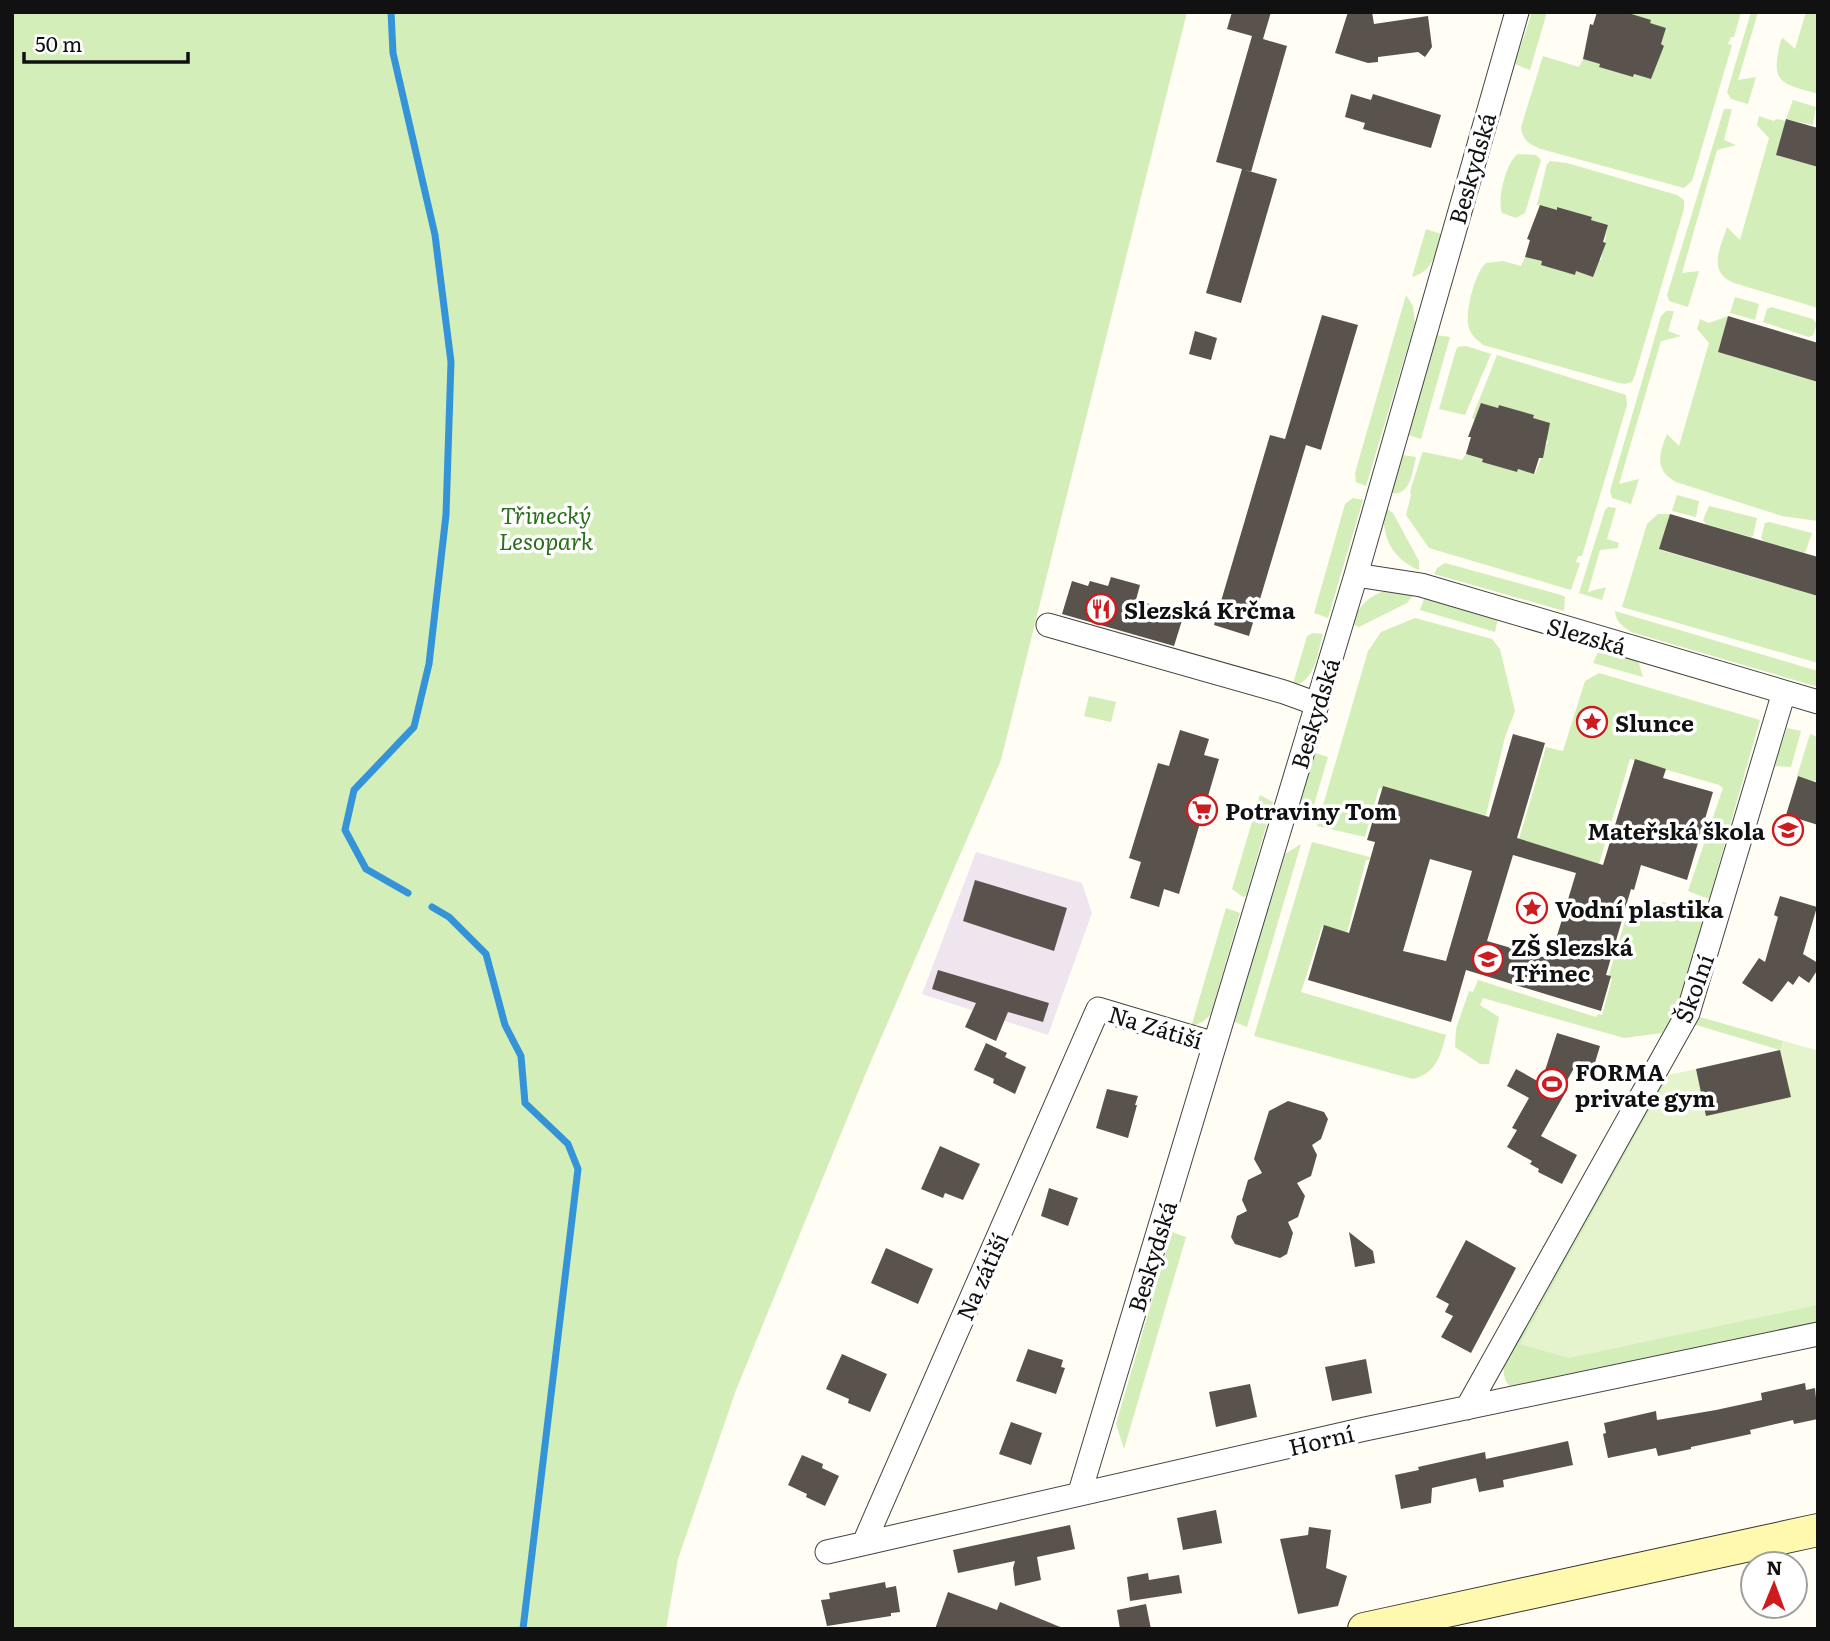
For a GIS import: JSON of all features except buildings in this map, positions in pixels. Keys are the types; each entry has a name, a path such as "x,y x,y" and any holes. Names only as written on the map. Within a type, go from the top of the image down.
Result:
{"main road":[{"path":"1364,1629 1818,1531"}],"street":[{"name":"Beskydská","path":"1080,1492 1356,575 1517,12"},
{"name":"Slezská","path":"1356,575 1421,585 1818,702"},
{"path":"1048,625 1284,692 1317,704"},
{"name":"Školní","path":"1466,1408 1688,1013 1784,692"},
{"name":"Na Zátiší","path":"1098,1009 1215,1044"},
{"name":"Na zátiší","path":"864,1543 1098,1009"},
{"name":"Horní","path":"827,1552 1080,1492 1818,1334"}],"shaded area":[{"path":"976,852 1082,883 1092,913 1048,1035 922,994"}],"green space":[{"name":"Třinecký Lesopark","path":"12,12 1187,12 1001,760 865,1075 736,1390 678,1559 666,1629 12,1629"},
{"path":"1532,12 1547,12 1530,70 1515,64"},
{"path":"1625,12 1741,12 1734,37 1731,37 1728,44 1732,45 1692,181 1684,188 1541,149 1533,146 1523,135 1521,127 1543,56 1579,67 1583,59 1600,64 1599,67 1633,77 1634,74 1651,79 1664,46 1661,44 1666,28"},
{"path":"1751,12 1758,12 1738,80 1756,77 1748,104 1731,99 1727,92"},
{"path":"1806,12 1818,12 1818,94 1786,83 1778,73 1781,40 1783,38 1795,49"},
{"path":"1793,100 1816,107 1813,125 1786,119"},
{"path":"1724,109 1732,109 1724,140 1736,145 1717,150 1682,273 1699,271 1688,307 1669,301 1667,295"},
{"path":"1759,116 1774,121 1786,121 1776,155 1818,167 1818,308 1734,283 1721,273 1718,266 1719,251 1727,227 1740,240 1769,138 1757,125"},
{"path":"1518,154 1536,155 1541,160 1525,213 1516,218 1502,213 1501,199 1506,172"},
{"path":"1550,161 1567,163 1677,195 1684,200 1684,209 1632,382 1615,382 1483,345 1470,331 1468,313 1472,294 1478,275 1486,263 1503,261 1521,266 1525,257 1542,261 1541,265 1575,275 1576,271 1592,276 1598,260 1601,260 1608,225 1591,220 1592,217 1558,207 1557,210 1537,205"},
{"path":"1426,229 1441,234 1437,248 1429,266 1412,277"},
{"path":"1406,295 1413,306 1415,323 1366,486 1356,482 1355,473"},
{"path":"1735,297 1759,304 1755,320 1730,313"},
{"path":"1771,307 1813,319 1817,324 1813,335 1809,337 1763,322 1767,309"},
{"path":"1666,311 1674,311 1668,331 1681,336 1661,341 1619,484 1639,479 1631,504 1612,498 1610,491 1661,316"},
{"path":"1728,316 1718,352 1818,382 1818,521 1782,516 1676,482 1661,467 1662,448 1667,434 1679,446 1709,343 1697,329 1700,319 1709,323"},
{"path":"1436,335 1450,337 1421,439 1402,433"},
{"path":"1466,346 1491,354 1465,415 1439,409 1456,350"},
{"path":"1497,355 1626,395 1627,405 1582,556 1578,556 1576,562 1580,563 1571,590 1429,548 1406,515 1410,492 1424,452 1462,460 1466,454 1516,472 1518,469 1535,474 1548,441 1533,415 1500,405 1498,408 1482,403 1476,420 1472,418"},
{"path":"1401,455 1416,457 1412,476 1402,491 1390,493"},
{"path":"1677,495 1699,501 1696,517 1672,511"},
{"path":"1353,498 1363,500 1328,618 1314,613 1345,504"},
{"path":"1709,506 1757,518 1753,536 1706,524 1703,520"},
{"path":"1385,507 1393,513 1419,561 1419,570 1395,553 1390,545 1384,527"},
{"path":"1608,507 1616,508 1607,539 1619,543 1618,548 1600,550 1588,592 1606,587 1602,600 1579,593"},
{"path":"1658,514 1670,514 1660,550 1818,596 1818,663 1622,607 1647,524"},
{"path":"1765,523 1812,533 1805,553 1764,541 1761,538"},
{"path":"1445,563 1561,595 1565,597 1564,611 1434,574 1437,568"},
{"path":"1389,590 1414,594 1407,603 1359,627 1352,624 1366,602 1376,594"},
{"path":"1425,596 1498,618 1495,632 1420,610"},
{"path":"1615,611 1818,671 1818,687 1631,632 1620,623"},
{"path":"1415,618 1492,639 1500,649 1515,711 1505,737 1485,819 1379,788 1365,837 1317,826 1368,651 1381,632"},
{"path":"1313,633 1323,634 1314,666 1306,679 1292,687 1307,636"},
{"path":"1607,651 1638,660 1643,677 1593,663 1598,652"},
{"path":"1599,673 1760,720 1709,899 1688,891 1723,788 1719,785 1630,759 1599,864 1519,839 1546,747 1563,751 1585,681"},
{"path":"1089,696 1116,702 1111,722 1084,716"},
{"path":"1787,728 1801,731 1791,767 1774,766 1770,762 1775,748 1780,749"},
{"path":"1810,734 1818,737 1818,782 1797,776"},
{"path":"1313,752 1328,757 1311,815 1299,803"},
{"path":"1260,795 1273,802 1266,814 1269,816 1246,896 1243,897 1232,889"},
{"path":"1312,842 1370,857 1366,860 1347,933 1322,927 1301,992 1446,1035 1436,1063 1421,1076 1413,1079 1254,1036"},
{"path":"1301,844 1247,1027 1233,1021 1281,864 1285,854"},
{"path":"1663,902 1706,914 1684,992 1662,1033 1624,1038 1483,998 1480,1005 1499,1017 1489,1064 1480,1064 1455,1047 1456,1029 1469,991 1473,992 1478,980 1596,1017 1598,1014 1602,1015 1612,979 1608,978 1628,911 1654,917"},
{"path":"1226,908 1240,913 1211,1014 1191,1027"},
{"path":"1693,1015 1818,1051 1707,1116 1780,1050 1693,1024"},
{"path":"1783,1041 1818,1051 1818,1305 1569,1358 1520,1344 1669,1075 1780,1050"},
{"path":"1676,1073 1818,1280 1818,1323 1513,1388 1506,1380 1503,1363 1654,1090 1669,1075"},
{"path":"1172,1232 1186,1237 1124,1449 1116,1424"}],"waterway":[{"path":"391,12 393,53 435,235 451,362 446,515 429,664 414,727 354,790 345,830 366,869 408,893"},
{"path":"432,907 449,917 486,954 505,1025 521,1056 525,1103 568,1144 578,1169 523,1629"}],"place":[{"name":"Slezská Krčma","path":"1101,609"},
{"name":"Slunce","path":"1592,722"},
{"name":"Potraviny Tom","path":"1202,810"},
{"name":"Mateřská škola","path":"1788,830"},
{"name":"Vodní plastika","path":"1532,908"},
{"name":"ZŠ Slezská Třinec","path":"1488,959"},
{"name":"FORMA private gym","path":"1552,1084"}]}
